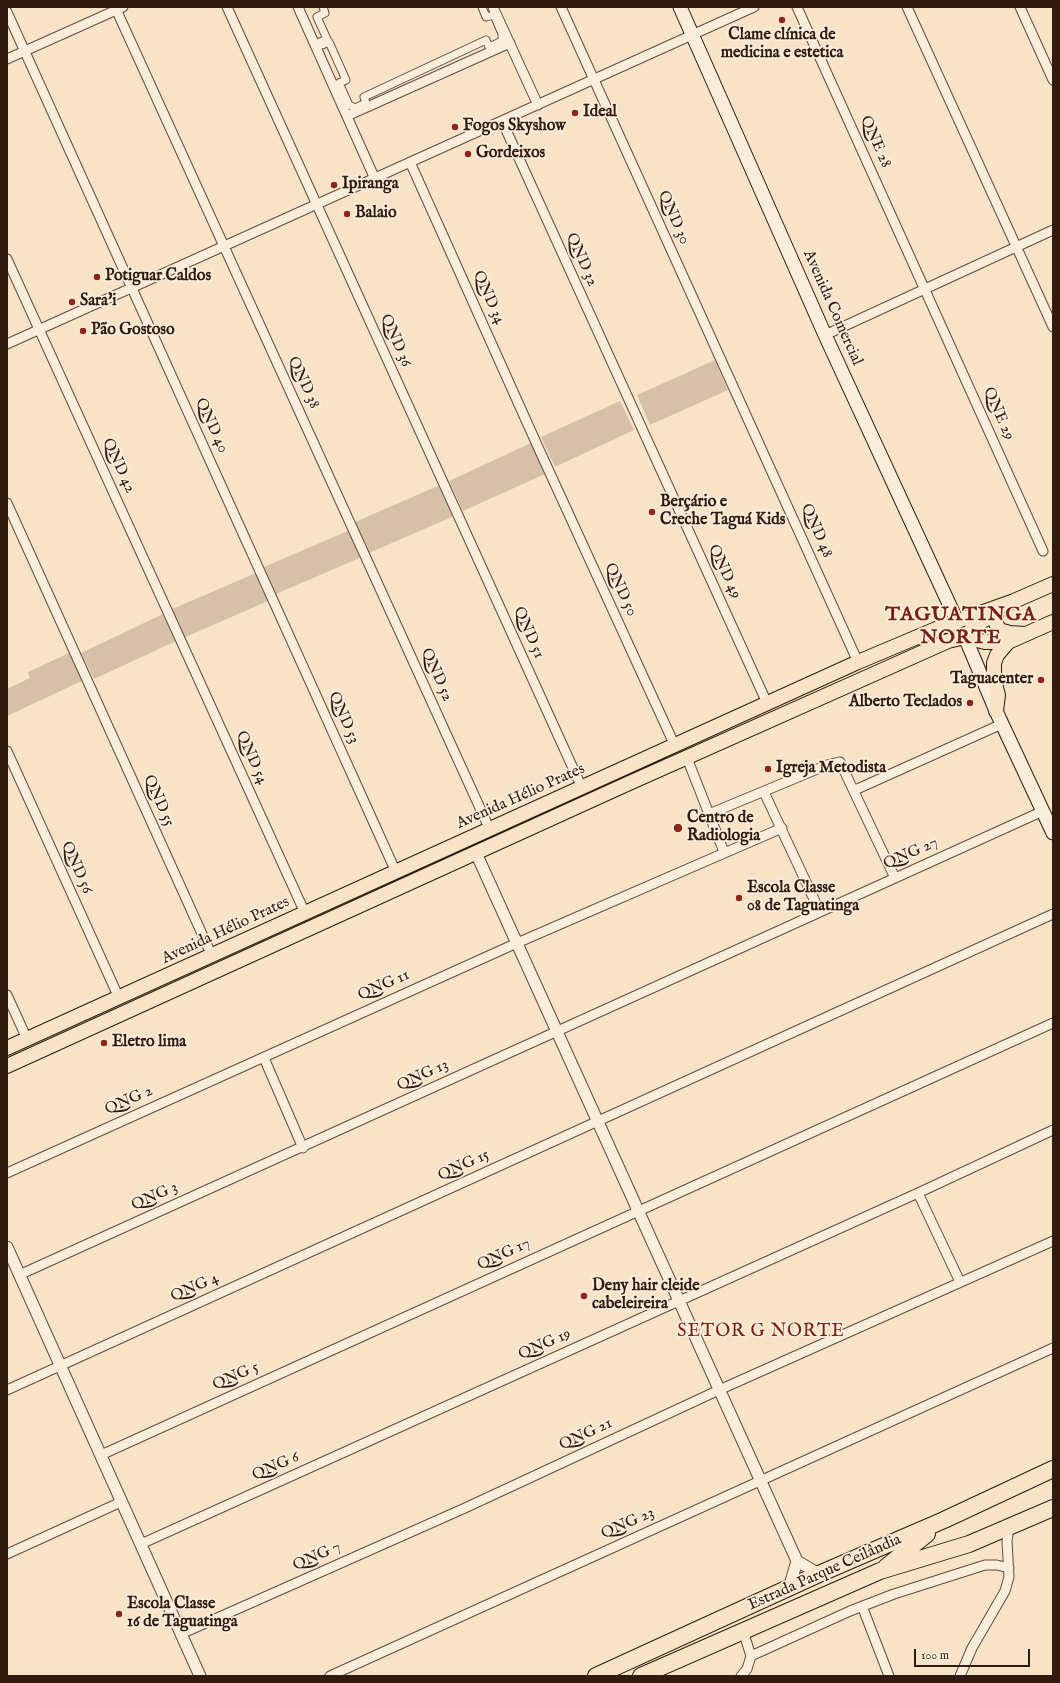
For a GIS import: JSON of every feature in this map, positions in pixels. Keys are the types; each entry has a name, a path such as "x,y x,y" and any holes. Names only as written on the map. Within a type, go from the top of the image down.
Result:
{"highway":[{"name":"Estrada Parque Ceilândia","path":"596,1676 819,1574 944,1520 1053,1469"},
{"name":"Estrada Parque Ceilândia","path":"641,1676 880,1572 969,1544 1053,1508"},
{"path":"880,1572 944,1520"}],"main road":[{"name":"Avenida Comercial","path":"680,7 825,335 957,621"},
{"name":"Avenida Hélio Prates","path":"7,1048 858,662 957,621 1014,601 1053,584"},
{"path":"1014,601 976,625 965,637 999,718 1052,829"},
{"path":"997,612 995,621 999,630 1010,633 1027,634"},
{"name":"Avenida Hélio Prates","path":"7,1066 444,867 948,641 965,637 985,642 1008,642 1053,622"},
{"path":"999,718 998,695 994,680 994,663 997,655 1008,642"},
{"path":"687,758 694,750 702,745 726,734 728,728 722,724"},
{"path":"444,867 443,864 446,861 487,840 490,836 490,830"},
{"path":"119,1016 134,1002 167,985 173,974"}],"street":[{"name":"QND 36","path":"228,7 446,490"},
{"path":"298,7 375,178"},
{"path":"323,7 325,13 318,17 327,39 320,42 322,45 329,42 346,80 339,83 348,105 355,108 366,103 364,96 486,40 489,47 502,41 502,34 494,15 486,17 482,7"},
{"path":"493,7 538,105"},
{"name":"QND 30","path":"561,7 725,370"},
{"path":"7,344 754,7"},
{"name":"QNE 28","path":"797,7 925,289"},
{"path":"907,7 1053,327"},
{"path":"1020,7 1053,80"},
{"path":"7,59 118,8"},
{"name":"QND 38","path":"118,8 355,533"},
{"name":"QND 40","path":"7,12 131,289 263,577"},
{"path":"347,116 510,43"},
{"name":"QND 32","path":"502,121 633,410"},
{"name":"QND 34","path":"410,162 538,447"},
{"path":"825,335 1053,230"},
{"name":"QND 42","path":"7,258 170,615"},
{"name":"QNE 29","path":"925,289 1043,551"},
{"name":"QND 48","path":"725,370 858,662"},
{"name":"QND 49","path":"633,410 767,703"},
{"name":"QND 50","path":"538,447 675,746"},
{"name":"QND 51","path":"446,490 582,788"},
{"name":"QND 55","path":"7,503 212,956"},
{"name":"QND 52","path":"355,533 490,830"},
{"name":"QND 53","path":"263,577 396,872"},
{"name":"QND 54","path":"170,615 305,913"},
{"path":"855,790 999,718"},
{"name":"QND 56","path":"7,751 119,998"},
{"path":"687,758 724,852"},
{"path":"709,814 827,765 838,762 843,765 895,878"},
{"path":"764,792 820,912"},
{"name":"QNG 27","path":"792,924 1043,811"},
{"name":"QNG 11","path":"264,1058 517,943 782,828"},
{"path":"476,853 797,1561 819,1574"},
{"name":"QNG 15","path":"343,1238 834,1012 1053,914"},
{"name":"QNG 13","path":"303,1148 792,924"},
{"path":"7,995 27,1040"},
{"name":"QNG 17","path":"383,1327 1053,1023"},
{"path":"264,1058 303,1148"},
{"name":"QNG 2","path":"7,1172 264,1058"},
{"name":"QNG 19","path":"424,1416 918,1193 1053,1130"},
{"name":"QNG 3","path":"19,1275 303,1148"},
{"path":"918,1193 960,1282"},
{"name":"QNG 4","path":"7,1390 343,1238"},
{"name":"QNG 21","path":"465,1508 719,1390 1053,1241"},
{"path":"7,1247 200,1676"},
{"name":"QNG 5","path":"101,1455 383,1327"},
{"name":"QNG 23","path":"330,1676 1053,1348"},
{"name":"QNG 6","path":"141,1544 424,1416"},
{"path":"7,1554 122,1502"},
{"name":"QNG 7","path":"181,1634 465,1508"},
{"path":"960,1676 972,1648 1005,1591 1009,1568 1007,1541 1009,1527"},
{"path":"789,1588 797,1561"},
{"path":"751,1656 862,1606 985,1565 997,1564 1009,1568"},
{"path":"862,1606 889,1676"},
{"path":"741,1676 747,1669 751,1656 743,1631"}],"shaded area":[{"path":"715,360 728,390 650,425 637,395"},
{"path":"620,401 634,430 555,467 541,437"},
{"path":"531,443 545,474 463,511 449,481"},
{"path":"440,485 454,516 369,553 355,522"},
{"path":"350,530 362,557 276,594 264,567"},
{"path":"256,573 268,601 183,638 170,610"},
{"path":"163,614 176,641 94,679 81,653"},
{"path":"71,652 84,680 7,716 7,689 30,678 28,672"}],"place":[{"name":"Clame clínica de medicina e estetica","path":"782,20"},
{"name":"Ideal","path":"575,113"},
{"name":"Fogos Skyshow","path":"455,127"},
{"name":"Gordeixos","path":"468,154"},
{"name":"Ipiranga","path":"334,185"},
{"name":"Balaio","path":"347,214"},
{"name":"Potiguar Caldos","path":"97,277"},
{"name":"Sara'i","path":"72,302"},
{"name":"Pão Gostoso","path":"83,331"},
{"name":"Berçário e Creche Taguá Kids","path":"652,512"},
{"name":"Taguacenter","path":"1041,680"},
{"name":"Alberto Teclados","path":"970,703"},
{"name":"Igreja Metodista","path":"768,769"},
{"name":"Centro de Radiologia","path":"678,828"},
{"name":"Escola Classe 08 de Taguatinga","path":"739,898"},
{"name":"Eletro lima","path":"104,1043"},
{"name":"Deny hair cleide cabeleireira","path":"584,1296"},
{"name":"Escola Classe 16 de Taguatinga","path":"119,1614"}],"district":[{"name":"TAGUATINGA NORTE","path":"961,628"},
{"name":"SETOR G NORTE","path":"761,1332"}]}
